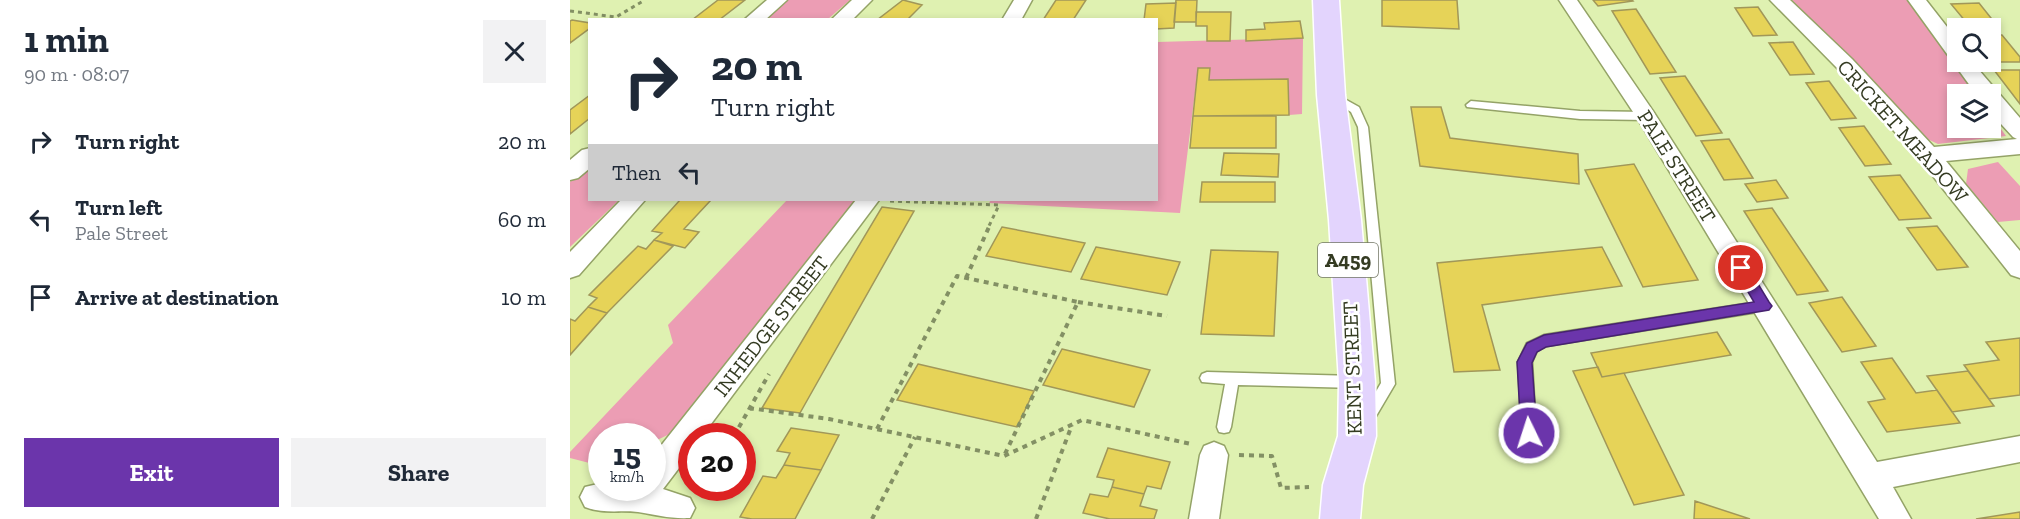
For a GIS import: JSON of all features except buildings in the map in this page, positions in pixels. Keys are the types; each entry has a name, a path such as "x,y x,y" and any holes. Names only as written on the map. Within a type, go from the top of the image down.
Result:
{"main road":[{"name":"KENT STREET","path":"1326,0 1331,95 1345,220 1357,382 1357,436 1343,485 1340,519"}],"street":[{"path":"756,18 778,0"},
{"path":"842,18 863,0"},
{"path":"1012,18 1023,0"},
{"name":"PALE STREET","path":"1568,0 1646,116 1896,519"},
{"name":"CRICKET MEADOW","path":"1779,0 1845,64 1929,155 2020,267"},
{"path":"1917,0 1947,40"},
{"path":"1970,72 1979,84"},
{"path":"2001,110 2020,132"},
{"path":"1929,155 2020,146"},
{"path":"570,172 588,158"},
{"path":"570,268 633,201"},
{"name":"INHEDGE STREET","path":"666,463 867,201"},
{"path":"1871,477 2020,449"},
{"path":"1204,519 1214,451"},
{"path":"666,500 680,508"}],"lane":[{"path":"1331,95 1355,110 1363,127 1388,384 1357,436"},
{"path":"1471,105 1580,115 1646,116"},
{"path":"1529,433 1525,362 1532,347 1544,341 1764,306"},
{"path":"1207,378 1357,382"},
{"path":"1224,427 1233,378"}],"path":[{"path":"570,11 616,17 645,0"},
{"path":"894,201 999,205 966,278"},
{"path":"877,429 957,276 1078,302 1167,316"},
{"path":"1004,456 1078,302"},
{"path":"741,423 749,408 829,419 1004,456 1082,420 1214,451 1272,456 1281,488 1343,485"},
{"path":"1036,519 1072,425"},
{"path":"872,519 915,437"}],"shaded area":[{"path":"785,0 850,0 829,18 764,18"},
{"path":"1792,0 1907,0 1947,54 1947,72 1960,72 1969,84 1947,84 1947,138 1989,138 1938,144 1923,137"},
{"path":"1303,38 1302,114 1289,115 1287,79 1209,80 1210,68 1198,68 1180,213 989,203 990,201 1158,201 1158,42"},
{"path":"1998,162 2020,186 2020,220 1998,222 1966,184 1968,169"},
{"path":"588,167 588,201 618,201 570,247 570,182"},
{"path":"786,201 859,201 682,423 678,423 676,431 666,436 666,423 597,423 673,343 668,325"},
{"path":"588,433 588,463 570,458 570,452"}],"route":[{"path":"1529,433 1525,362 1532,347 1544,341 1764,306 1741,268"}]}
